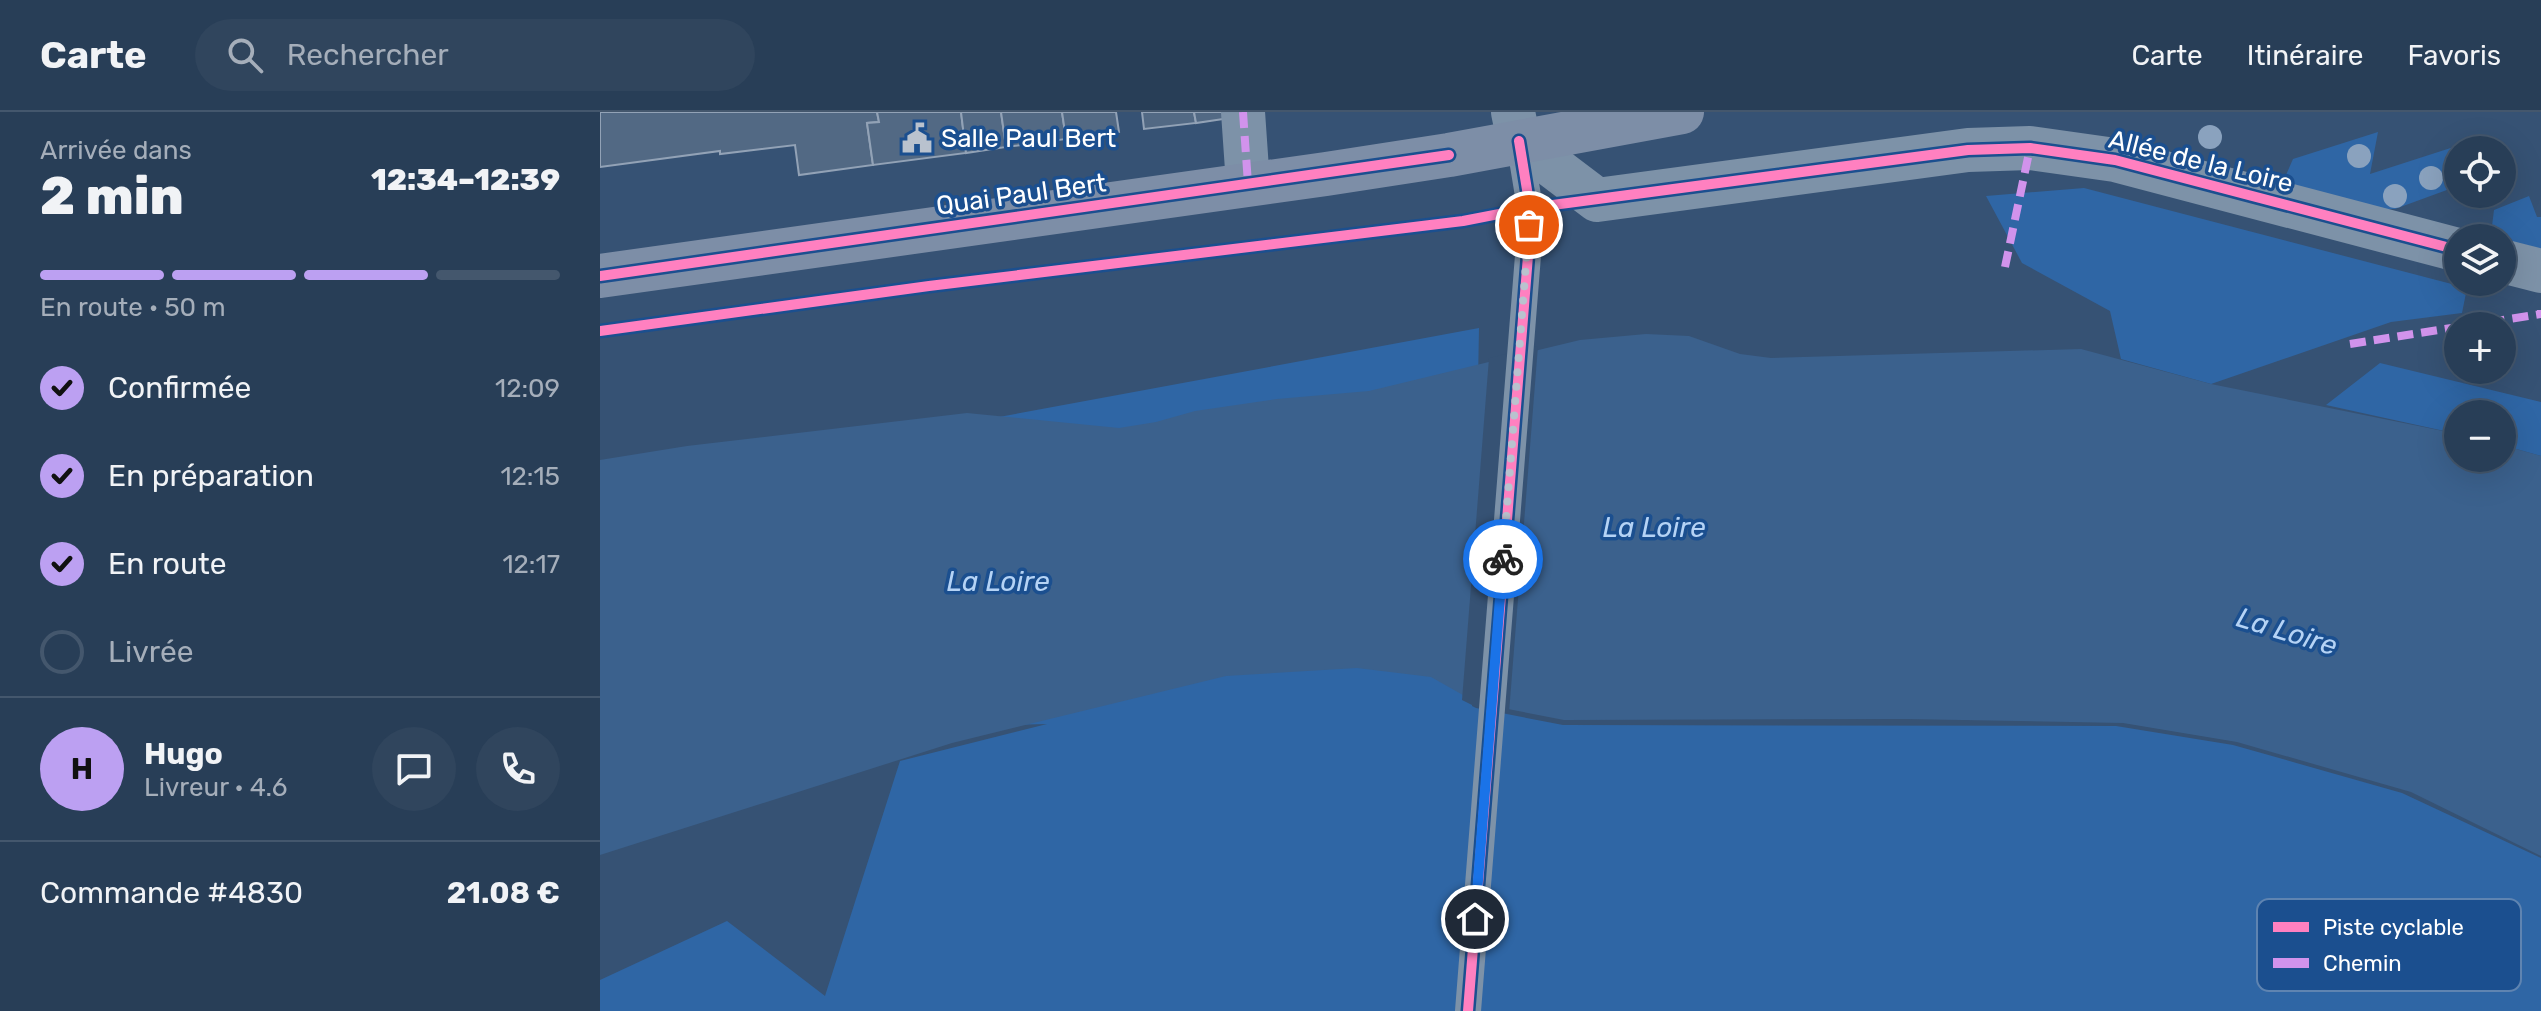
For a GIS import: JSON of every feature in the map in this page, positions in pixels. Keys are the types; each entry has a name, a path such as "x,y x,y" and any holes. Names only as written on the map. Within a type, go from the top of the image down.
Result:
{"main road":[{"name":"Quai Paul Bert","path":"600,276 1449,155 1516,127 1682,112"}],"street":[{"path":"1243,112 1248,184"},
{"name":"Allée de la Loire","path":"1516,127 1597,200 1968,150 2030,148 2115,160 2444,246"},
{"path":"2516,265 2541,271"}],"lane":[{"path":"1468,1011 1529,243 1530,208 1516,127"}],"shaded area":[{"path":"2378,132 2370,174 2444,150 2444,191 2395,209 2384,209 2283,182 2293,159"},
{"path":"2084,188 2444,282 2444,296 2465,296 2462,312 2444,312 2444,315 2391,322 2211,384 2121,359 2110,311 2022,263 1986,196"},
{"path":"2529,196 2537,217 2541,217 2541,249 2516,242 2516,224 2492,224 2494,210 2516,208 2516,201"},
{"path":"1479,328 1472,706 1563,725 2116,726 2233,745 2402,793 2541,858 2541,1011 600,1011 600,980 727,921 825,996 900,761 1047,724 922,727 600,491"},
{"path":"2380,363 2444,379 2444,384 2467,384 2541,402 2541,456 2516,449 2516,400 2444,400 2444,431 2326,405"}],"water":[{"name":"La Loire","path":"1646,334 1689,336 1740,354 1771,358 2081,349 2211,384 2444,431 2444,472 2516,472 2516,449 2541,456 2541,856 2411,792 2237,742 2123,723 1906,719 1564,720 1477,703 1431,677 1357,668 1226,676 952,743 600,855 600,460 687,446 967,413 1119,428 1195,411 1277,399 1369,391 1580,340"}],"pier":[{"path":"1538,346 1509,713 1476,707 1462,700 1489,358"}],"building":[{"path":"600,112 877,112 879,122 867,123 873,165 799,175 795,145 720,154 720,151 600,167"},
{"name":"Salle Paul Bert","path":"877,112 961,112 966,153 873,165 867,123 879,122"},
{"path":"961,112 1001,112 1006,147 966,153"},
{"path":"1001,112 1062,112 1066,139 1006,147"},
{"path":"1062,112 1116,112 1119,132 1066,139"},
{"path":"1142,112 1194,112 1196,123 1144,129"},
{"path":"1194,112 1237,112 1237,117 1196,123"}],"marked path":[{"path":"1243,112 1248,184"},
{"path":"2005,267 2030,148"},
{"path":"2516,318 2541,314 2541,310"},
{"path":"2350,344 2444,329"}],"cycle path":[{"path":"1468,1011 1529,243 1530,208 1519,141"},
{"path":"600,331 929,286 1463,221 1530,208 1968,150 2030,148 2115,160 2444,246"},
{"path":"600,276 1449,155"}],"way so far":[{"path":"1503,559 1529,225"}],"place":[{"name":"Salle Paul Bert","path":"917,138"}],"route":[{"path":"1475,919 1503,559"}]}
